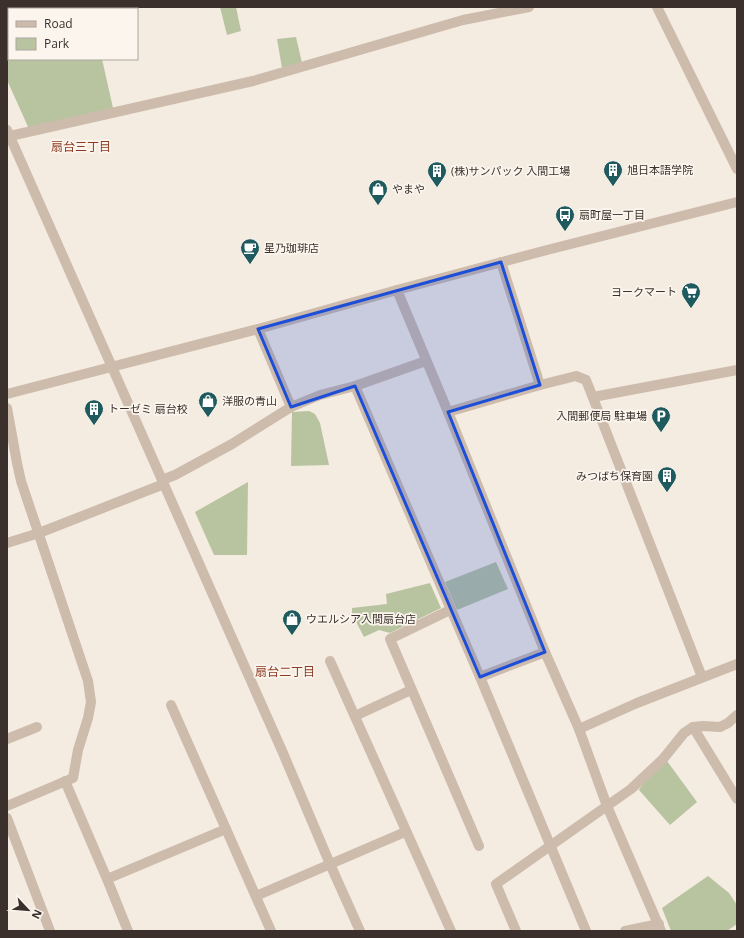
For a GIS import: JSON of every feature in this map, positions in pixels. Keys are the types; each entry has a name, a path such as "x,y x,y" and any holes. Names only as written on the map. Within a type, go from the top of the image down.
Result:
{"street":[{"path":"360,931 283,753 8,132 253,81 462,20 529,7"},
{"path":"657,7 737,169"},
{"path":"7,394 258,329 501,262 737,202"},
{"path":"501,262 540,385"},
{"path":"397,290 545,652 579,728 608,806 660,928 625,931"},
{"path":"258,329 291,407"},
{"path":"7,544 39,533 163,482 175,474 232,444 291,407 320,395 355,386 426,361"},
{"path":"593,397 737,370"},
{"path":"448,412 576,376 586,380 702,677"},
{"path":"355,386 480,677 586,931"},
{"path":"7,408 21,481 88,681 91,702 88,718 78,750 73,778 7,806"},
{"path":"450,610 390,639 480,846"},
{"path":"480,677 545,652"},
{"path":"330,661 451,931"},
{"path":"579,728 737,664"},
{"path":"355,716 411,690"},
{"path":"171,705 271,931"},
{"path":"516,931 496,884 632,789 663,759 684,734 693,727 720,727 728,723 737,715"},
{"path":"7,739 37,727"},
{"path":"693,727 737,799"},
{"path":"65,781 128,931"},
{"path":"7,818 50,931"},
{"path":"107,879 226,829"},
{"path":"256,896 406,832"}],"highlighted area":[{"path":"501,262 540,385 448,412 545,652 480,677 355,386 291,407 258,329"}],"green space":[{"path":"220,7 236,7 241,31 227,35"},
{"path":"296,37 302,63 282,68 277,39"},
{"path":"7,48 8,60 102,60 113,108 29,129 7,80"},
{"path":"309,411 315,414 320,423 329,465 291,466 292,412"},
{"path":"248,482 247,555 214,555 195,512"},
{"path":"496,562 508,589 457,610 445,582"},
{"path":"430,583 441,608 390,633 379,630 364,637 352,614 352,608 387,604 386,594"},
{"path":"667,761 697,802 670,825 639,790"},
{"path":"708,876 729,893 737,905 737,924 727,931 671,931 662,908"}],"place":[{"name":"旭日本語学院","path":"613,187"},
{"name":"(株)サンパック 入間工場","path":"437,188"},
{"name":"やまや","path":"378,206"},
{"name":"扇町屋一丁目","path":"565,232"},
{"name":"星乃珈琲店","path":"250,265"},
{"name":"ヨークマート","path":"691,309"},
{"name":"洋服の青山","path":"208,418"},
{"name":"トーゼミ 扇台校","path":"94,426"},
{"name":"入間郵便局 駐車場","path":"661,433"},
{"name":"みつばち保育園","path":"667,493"},
{"name":"ウエルシア入間扇台店","path":"292,636"}],"district":[{"name":"扇台三丁目","path":"81,147"},
{"name":"扇台二丁目","path":"285,672"}]}
